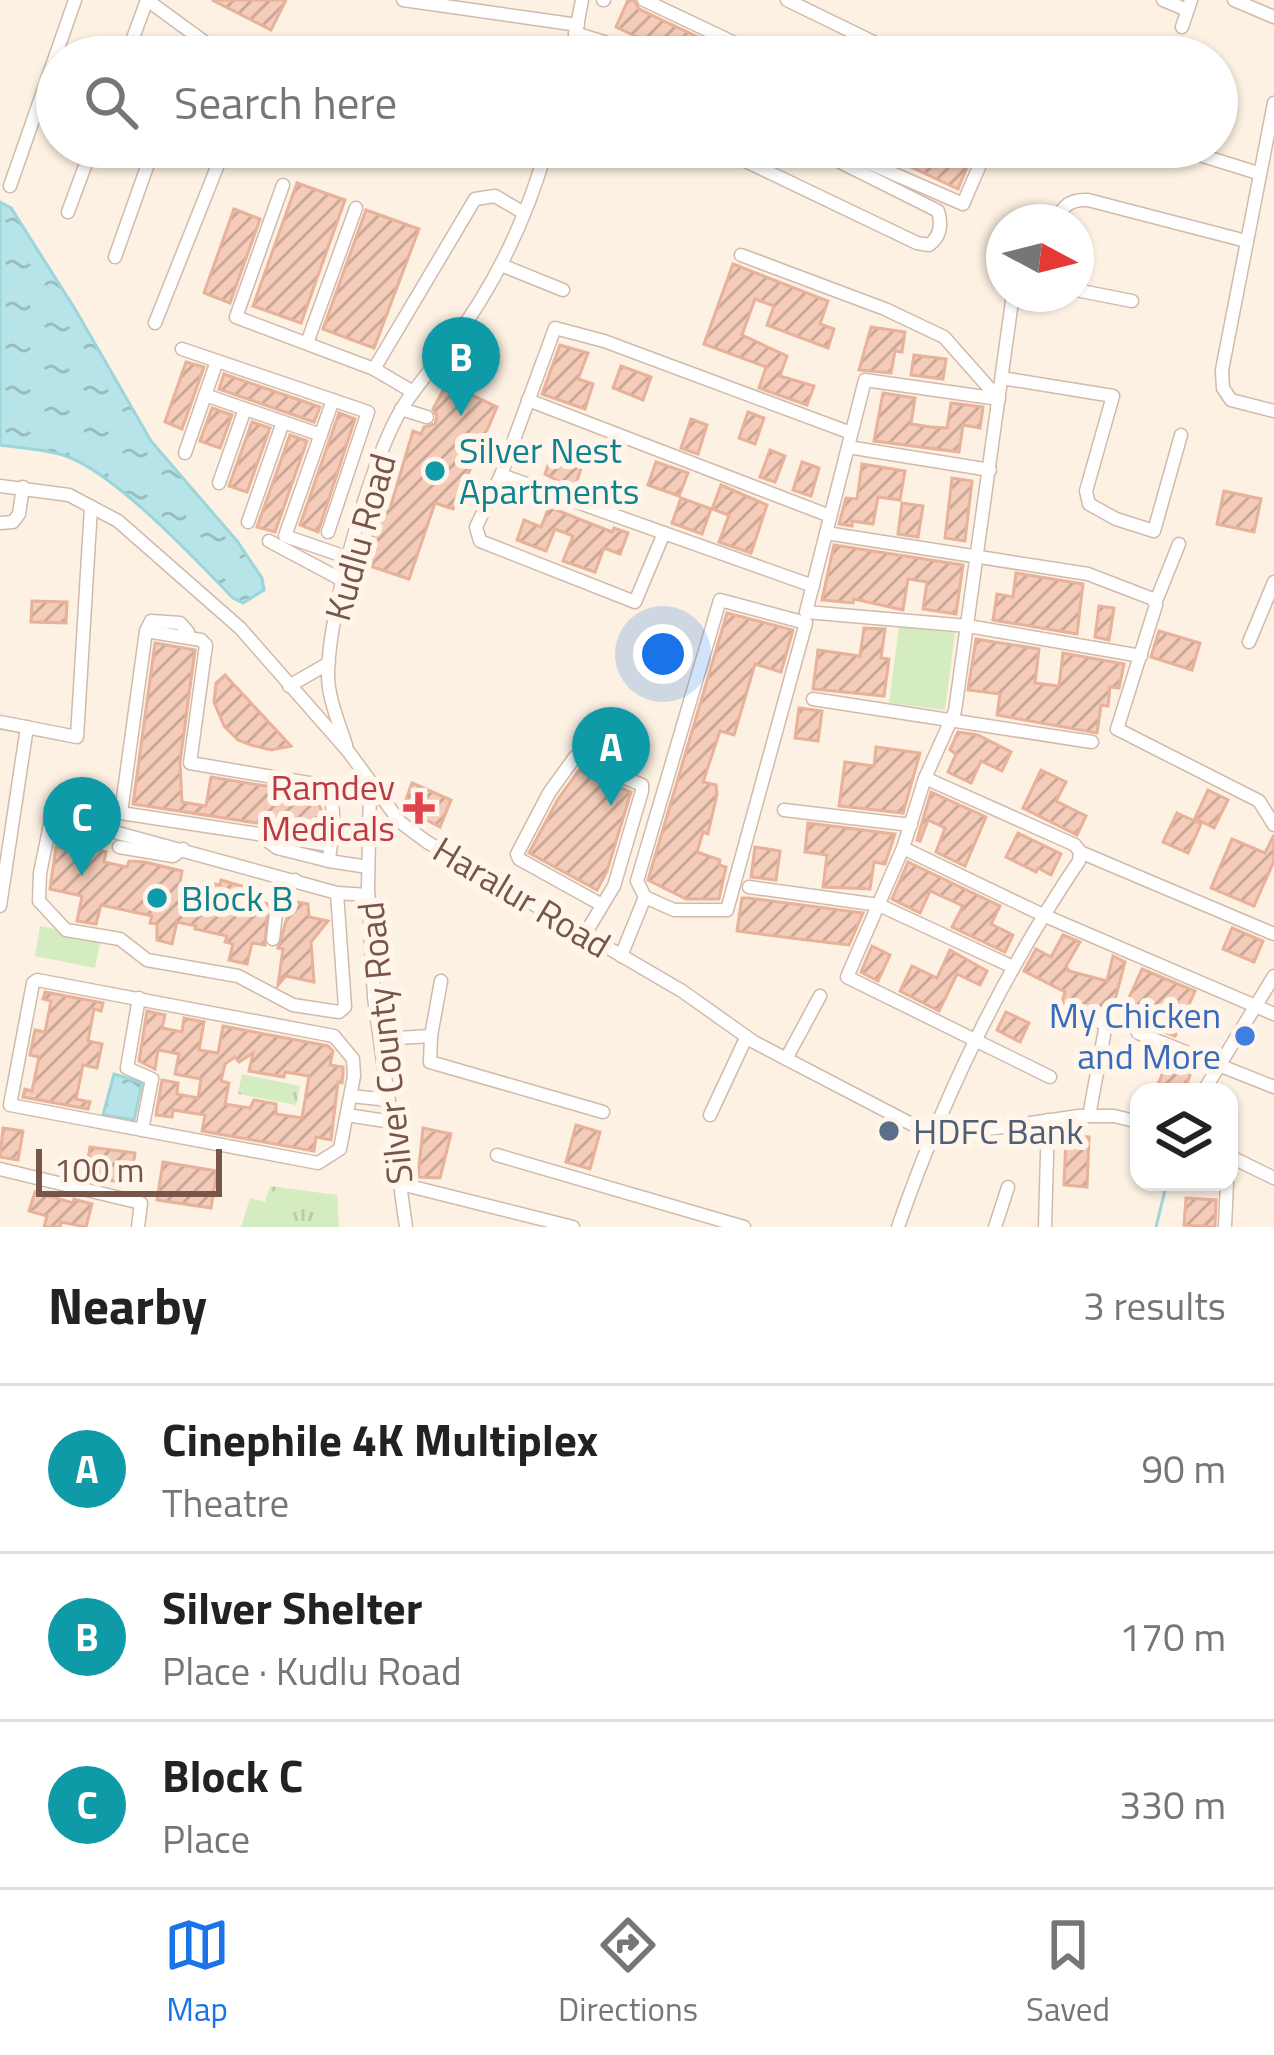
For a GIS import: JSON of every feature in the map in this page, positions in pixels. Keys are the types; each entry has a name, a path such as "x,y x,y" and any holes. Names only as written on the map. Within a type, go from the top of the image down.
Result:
{"street":[{"path":"62,36 75,0"},
{"path":"134,36 147,0 197,36"},
{"path":"403,0 590,36"},
{"path":"579,36 582,0"},
{"path":"644,0 720,36"},
{"path":"787,0 805,4 865,36"},
{"path":"1163,0 1189,5 1182,27"},
{"path":"1234,0 1274,16"},
{"path":"1274,103 1222,370 1223,388 1231,400 1274,411"},
{"path":"10,186 36,112"},
{"path":"1238,167 1258,173"},
{"path":"68,212 84,168"},
{"path":"116,256 147,168"},
{"path":"155,323 218,168"},
{"name":"Kudlu Road","path":"348,751 329,691 329,663 342,580 381,455 401,409 464,326 501,265 540,168"},
{"path":"760,168 917,243 929,245 936,240 942,222 938,211 852,168"},
{"path":"881,168 964,204 979,168"},
{"path":"283,185 236,317 374,369 413,392"},
{"path":"374,369 475,199 495,196 524,213"},
{"path":"1067,204 1088,200 1246,241"},
{"path":"307,343 356,208"},
{"path":"741,255 885,308 944,337 999,399"},
{"path":"501,265 563,290"},
{"path":"1094,294 1132,301"},
{"path":"1011,312 952,718 847,977 1050,1077"},
{"path":"664,533 635,602 480,541 476,526 501,475 555,328 849,440 990,470"},
{"path":"182,349 368,412 328,532"},
{"path":"185,453 217,361"},
{"path":"1002,377 1113,396 1086,490 1090,504 1154,531 1181,435"},
{"path":"999,399 865,380 806,612 968,626 1141,656"},
{"path":"205,395 320,435"},
{"path":"333,400 285,536 349,558"},
{"path":"527,400 830,516"},
{"path":"219,483 245,409"},
{"path":"401,409 427,417"},
{"path":"248,522 283,422"},
{"path":"501,475 813,586"},
{"name":"Haralur Road","path":"0,486 69,496 118,521 241,628 348,751 400,822 682,991 746,1037 895,1118 932,1130 954,1134 1089,1116 1130,1121"},
{"path":"0,523 13,521 19,514 23,487"},
{"path":"0,722 77,737 91,507"},
{"path":"826,533 1088,574 1156,602"},
{"path":"269,541 342,580"},
{"path":"1179,544 1117,729 1259,802 1274,825"},
{"path":"1249,642 1274,582"},
{"path":"621,956 645,897 637,881 720,599 806,623 727,910 674,910 645,897"},
{"path":"188,632 179,623 151,620 146,631 121,813 330,845"},
{"path":"146,631 201,640 206,645 190,764 321,785 334,806 329,861"},
{"path":"289,686 329,663"},
{"path":"814,699 1092,742"},
{"path":"0,906 4,846 28,727"},
{"path":"585,934 602,905 624,860 642,785 575,757 549,793 517,854 602,905"},
{"path":"925,778 1075,845 1080,852 1274,934"},
{"path":"0,782 19,785"},
{"name":"Silver County Road","path":"370,787 368,897 380,1039 406,1227"},
{"path":"784,810 910,826"},
{"path":"337,896 343,1012 293,1005 238,976 147,960 120,939 66,930 39,901 52,815 295,880 337,896 368,897"},
{"path":"62,838 68,828 100,834 112,830"},
{"path":"269,842 329,861 368,866"},
{"path":"119,847 173,856 183,849"},
{"path":"903,848 1043,915 1274,1014"},
{"path":"898,1227 932,1130 974,1043 1080,852"},
{"path":"273,939 279,898 295,880"},
{"path":"749,887 879,905 1013,967"},
{"path":"1208,1083 1274,976"},
{"path":"34,981 139,998 334,1036 353,1059 340,1149 318,1163 10,1105 34,981"},
{"path":"441,981 430,1062 603,1112"},
{"path":"786,1059 820,996"},
{"path":"139,998 127,1069 152,1079 142,1130"},
{"path":"1067,1012 1106,1024 1089,1116"},
{"path":"1138,1033 1274,1087"},
{"path":"380,1039 431,1036"},
{"path":"710,1115 746,1037"},
{"path":"351,1096 389,1100"},
{"path":"347,1115 392,1122"},
{"path":"1046,1227 1048,1120"},
{"path":"497,1155 744,1227"},
{"path":"1238,1160 1274,1178"},
{"path":"0,1169 141,1203 138,1227"},
{"path":"401,1184 573,1227"},
{"path":"995,1227 1008,1187"},
{"path":"1226,1227 1227,1191"}],"green space":[{"path":"899,626 955,633 945,710 889,703"},
{"path":"40,926 101,938 95,968 35,956"},
{"path":"242,1074 300,1086 296,1105 238,1094"},
{"path":"270,1186 337,1195 339,1227 241,1227 250,1198 265,1202"}],"water":[{"path":"0,202 11,208 75,309 151,441 237,541 262,578 264,590 243,603 233,598 154,519 86,466 42,450 0,445"},
{"path":"114,1074 142,1083 134,1120 103,1115"}],"building":[{"path":"212,0 286,0 271,30"},
{"path":"628,0 634,0 639,9 696,36 635,36 616,27"},
{"path":"913,168 967,168 958,189"},
{"path":"297,183 345,200 301,323 253,306"},
{"path":"234,209 260,219 230,303 204,293"},
{"path":"366,210 419,229 374,348 323,329"},
{"path":"733,264 828,301 820,324 834,329 828,348 767,325 774,306 755,299 742,335 787,356 780,376 814,386 807,405 759,388 766,367 704,344"},
{"path":"871,327 905,332 902,352 895,351 891,373 859,370"},
{"path":"560,345 588,353 578,379 593,384 585,409 542,394"},
{"path":"914,355 946,359 943,379 911,375"},
{"path":"186,362 204,367 182,429 165,422"},
{"path":"621,366 651,377 643,400 613,388"},
{"path":"224,374 320,407 314,422 219,389"},
{"path":"447,383 497,407 453,509 435,503 409,579 364,564 384,502 391,505 413,431 421,434 424,427 435,424 433,409"},
{"path":"883,393 915,398 911,424 931,427 947,428 951,403 983,407 980,428 963,425 959,452 874,441"},
{"path":"212,408 232,415 220,448 200,441"},
{"path":"748,412 764,418 755,444 739,438"},
{"path":"339,413 355,419 318,532 300,525"},
{"path":"691,419 707,425 698,454 681,448"},
{"path":"252,422 270,428 247,492 229,486"},
{"path":"290,435 307,441 275,532 257,527"},
{"path":"770,450 785,456 775,482 760,477"},
{"path":"553,452 583,463 574,489 545,474"},
{"path":"656,462 688,473 679,496 648,485"},
{"path":"802,462 819,468 811,496 793,490"},
{"path":"862,464 905,471 900,500 878,497 873,524 839,524 846,498 857,499"},
{"path":"952,478 972,481 965,541 945,538"},
{"path":"721,485 767,505 751,553 719,542 729,515 712,509"},
{"path":"1224,491 1261,499 1254,532 1217,524"},
{"path":"681,498 711,509 702,534 672,523"},
{"path":"902,503 923,506 918,537 898,534"},
{"path":"549,507 612,532 614,528 628,533 620,554 604,548 595,572 563,561 573,536 555,529 546,551 517,540 524,520 541,527"},
{"path":"834,545 963,565 956,614 923,609 927,582 908,579 903,610 854,599 853,603 822,600"},
{"path":"1016,573 1083,584 1077,634 993,620 997,594 1013,597"},
{"path":"32,601 67,602 66,623 31,622"},
{"path":"1099,606 1114,608 1109,640 1095,637"},
{"path":"727,613 793,630 781,672 755,664 734,735 720,731 703,782 716,785 717,794 708,834 703,832 697,852 726,867 719,899 686,899 648,880"},
{"path":"864,628 885,629 881,658 889,659 884,696 813,689 818,650 860,656"},
{"path":"1159,631 1200,643 1192,670 1151,657"},
{"path":"976,639 1039,649 1035,683 1059,686 1063,653 1124,664 1119,688 1110,687 1108,706 1101,705 1097,733 997,715 1000,694 968,690"},
{"path":"155,643 195,650 180,762 182,802 206,806 211,777 314,794 322,812 322,833 133,804"},
{"path":"225,675 291,746 271,750 251,745 224,726 214,702 216,683"},
{"path":"799,708 822,711 818,741 795,738"},
{"path":"958,732 978,735 1011,752 1002,771 981,761 971,783 948,772"},
{"path":"876,747 920,753 903,813 839,806 845,762 874,766"},
{"path":"579,770 631,792 597,890 529,853"},
{"path":"1041,770 1066,782 1056,801 1086,816 1077,835 1023,808"},
{"path":"412,783 451,800 440,827 403,808"},
{"path":"1208,790 1228,800 1214,828 1195,818"},
{"path":"931,792 986,817 965,866 936,852 945,828 928,820 917,840"},
{"path":"1177,813 1201,824 1188,853 1163,842"},
{"path":"808,823 895,834 885,864 874,862 870,889 823,887 827,855 805,852"},
{"path":"1018,833 1061,854 1051,875 1006,857"},
{"path":"1274,835 1274,861 1254,906 1211,888 1232,839 1265,853"},
{"path":"73,841 106,852 104,862 127,867 129,861 145,862 182,871 180,883 203,888 204,882 220,885 221,880 258,891 256,901 268,904 265,945 252,943 247,964 229,960 233,944 225,942 227,936 196,926 177,922 172,944 157,940 152,916 101,905 96,924 77,921 82,896 50,889 56,847 66,848"},
{"path":"755,847 780,851 776,880 751,877"},
{"path":"908,862 1000,906 991,924 1013,935 1005,952 952,927 963,906 930,891 920,913 892,899"},
{"path":"742,898 863,913 849,945 815,941 737,931"},
{"path":"292,901 308,904 309,917 328,921 311,942 314,982 286,976 278,985 283,949 278,948"},
{"path":"1232,928 1263,941 1254,962 1223,949"},
{"path":"1063,935 1080,942 1066,966 1069,971 1107,981 1113,956 1125,962 1111,1015 1062,1003 1065,992 1024,971 1036,949 1051,957"},
{"path":"872,946 890,955 878,981 861,972"},
{"path":"950,950 987,971 980,985 957,974 939,1011 900,991 912,966 937,978"},
{"path":"1142,969 1195,991 1175,1036 1159,1030 1167,1013 1144,1003 1144,1011 1124,1009"},
{"path":"45,992 103,1003 101,1011 94,1009 88,1041 102,1044 97,1068 83,1065 76,1099 90,1102 88,1109 23,1097 25,1089 32,1091 39,1057 30,1055 35,1030 45,1032 51,1001 43,999"},
{"path":"147,1011 165,1015 162,1028 182,1032 184,1018 204,1022 199,1050 218,1053 223,1026 328,1046 333,1051 330,1065 343,1067 331,1140 316,1137 314,1151 202,1131 205,1115 173,1110 172,1117 156,1115 162,1080 178,1083 177,1094 198,1098 201,1079 175,1074 179,1054 158,1050 155,1069 139,1061","holes":["253,1053 249,1071 309,1076 302,1118 276,1114 276,1104 254,1100 250,1108 225,1104 229,1083 221,1081 225,1064"]},
{"path":"1006,1012 1029,1023 1020,1042 997,1030"},
{"path":"1169,1057 1194,1066 1187,1083 1159,1083"},
{"path":"576,1125 600,1132 590,1169 566,1162"},
{"path":"3,1128 23,1131 18,1160 0,1157"},
{"path":"423,1128 451,1134 440,1178 418,1177"},
{"path":"1066,1136 1089,1137 1087,1187 1064,1185"},
{"path":"90,1147 135,1153 130,1184 85,1176"},
{"path":"163,1162 217,1171 211,1208 157,1200"},
{"path":"35,1192 92,1204 86,1227 61,1222 60,1227 44,1227 47,1216 29,1211"},
{"path":"1186,1198 1216,1200 1215,1227 1184,1225"}],"waterway":[{"path":"1156,1227 1165,1191"}],"place":[{"name":"Silver Shelter","path":"461,416"},
{"name":"Silver Nest Apartments","path":"435,471"},
{"name":"Cinephile 4K Multiplex","path":"611,806"},
{"name":"Ramdev Medicals","path":"419,808"},
{"name":"Block C","path":"82,876"},
{"name":"Block B","path":"157,898"},
{"name":"My Chicken and More","path":"1245,1036"},
{"name":"HDFC Bank","path":"889,1131"}]}
